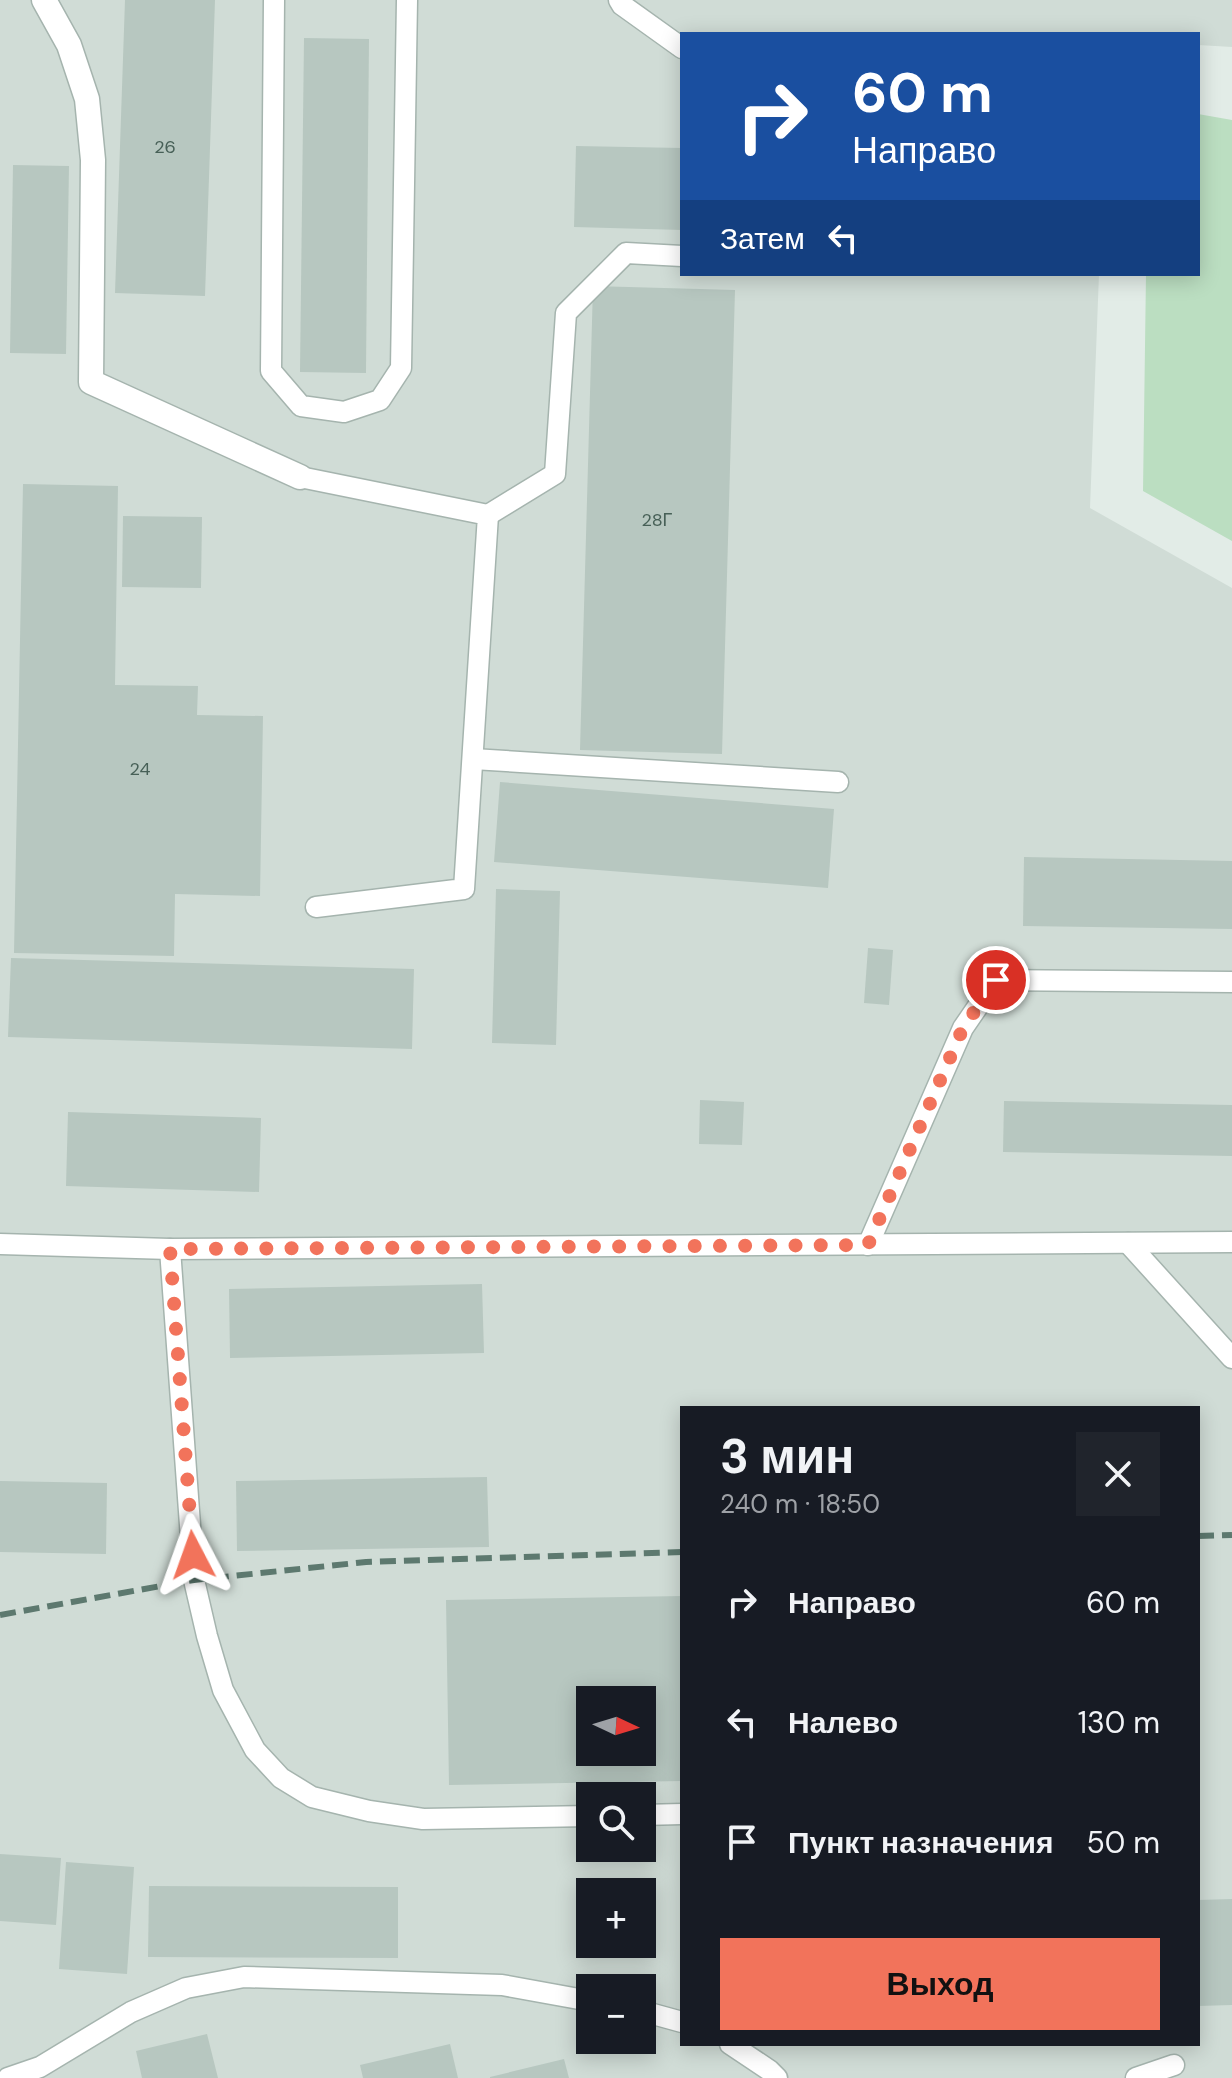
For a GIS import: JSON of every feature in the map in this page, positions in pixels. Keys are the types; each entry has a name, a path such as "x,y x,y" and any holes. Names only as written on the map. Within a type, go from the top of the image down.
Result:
{"street":[{"path":"44,0 69,45 87,99 93,160 91,382 300,477"}],"lane":[{"path":"274,0 271,371 301,406 344,412 380,400 401,368 407,0"},
{"path":"619,0 680,47"},
{"path":"300,477 488,515 555,474 566,313 626,253 680,256"},
{"path":"316,907 464,889 488,515"},
{"path":"473,759 838,782"},
{"path":"868,1245 963,1028 996,980 1232,982"},
{"path":"0,1244 170,1249 1232,1242"},
{"path":"1128,1243 1232,1358"},
{"path":"170,1249 194,1580 223,1690 255,1750 281,1778 312,1797 369,1811 423,1819 576,1816"},
{"path":"656,1815 680,1814"},
{"path":"8,2078 40,2067 131,2012 186,1988 244,1977 502,1985 576,1998"},
{"path":"656,2015 680,2021"},
{"path":"733,2046 777,2078"},
{"path":"1136,2078 1174,2065"}],"shaded area":[{"path":"0,0 1232,0 1232,47 1200,45 1200,32 680,32 680,276 1099,276 1090,508 1232,588 1232,2078 0,2078"}],"green space":[{"path":"1200,114 1232,120 1232,541 1143,491 1146,276 1200,276"}],"building":[{"path":"125,0 215,0 205,296 115,293"},
{"path":"304,38 369,39 366,373 300,372"},
{"path":"576,146 680,148 680,230 574,227"},
{"path":"13,165 69,166 66,354 10,353"},
{"path":"593,286 735,290 722,754 580,750"},
{"path":"23,484 118,486 115,685 198,686 197,715 263,716 260,896 175,894 174,956 14,953"},
{"path":"123,516 202,517 201,588 122,587"},
{"path":"500,782 834,809 828,888 494,862"},
{"path":"1024,857 1232,861 1232,929 1023,926"},
{"path":"496,889 560,891 556,1045 492,1043"},
{"path":"868,948 893,950 889,1005 864,1003"},
{"path":"11,958 414,969 412,1049 8,1037"},
{"path":"700,1100 744,1102 742,1145 699,1144"},
{"path":"1004,1101 1232,1105 1232,1156 1003,1152"},
{"path":"68,1112 261,1118 259,1192 66,1186"},
{"path":"482,1284 484,1353 230,1358 229,1289"},
{"path":"487,1477 489,1547 237,1551 236,1481"},
{"path":"0,1481 107,1483 106,1554 0,1552"},
{"path":"680,1596 680,1781 449,1785 446,1600"},
{"path":"0,1854 61,1858 56,1925 0,1921"},
{"path":"66,1862 134,1867 127,1974 59,1969"},
{"path":"149,1886 398,1887 398,1958 148,1957"},
{"path":"1232,1899 1232,2005 1200,2006 1200,1900"},
{"path":"207,2034 218,2078 142,2078 136,2051"},
{"path":"450,2044 458,2078 363,2078 360,2065"},
{"path":"564,2059 569,2078 490,2078 490,2077"}],"railway":[{"path":"1200,1536 1232,1535"},
{"path":"0,1615 194,1580 366,1562 680,1552"}],"route":[{"path":"193,1555 170,1249 868,1245 963,1028 996,980"}]}
